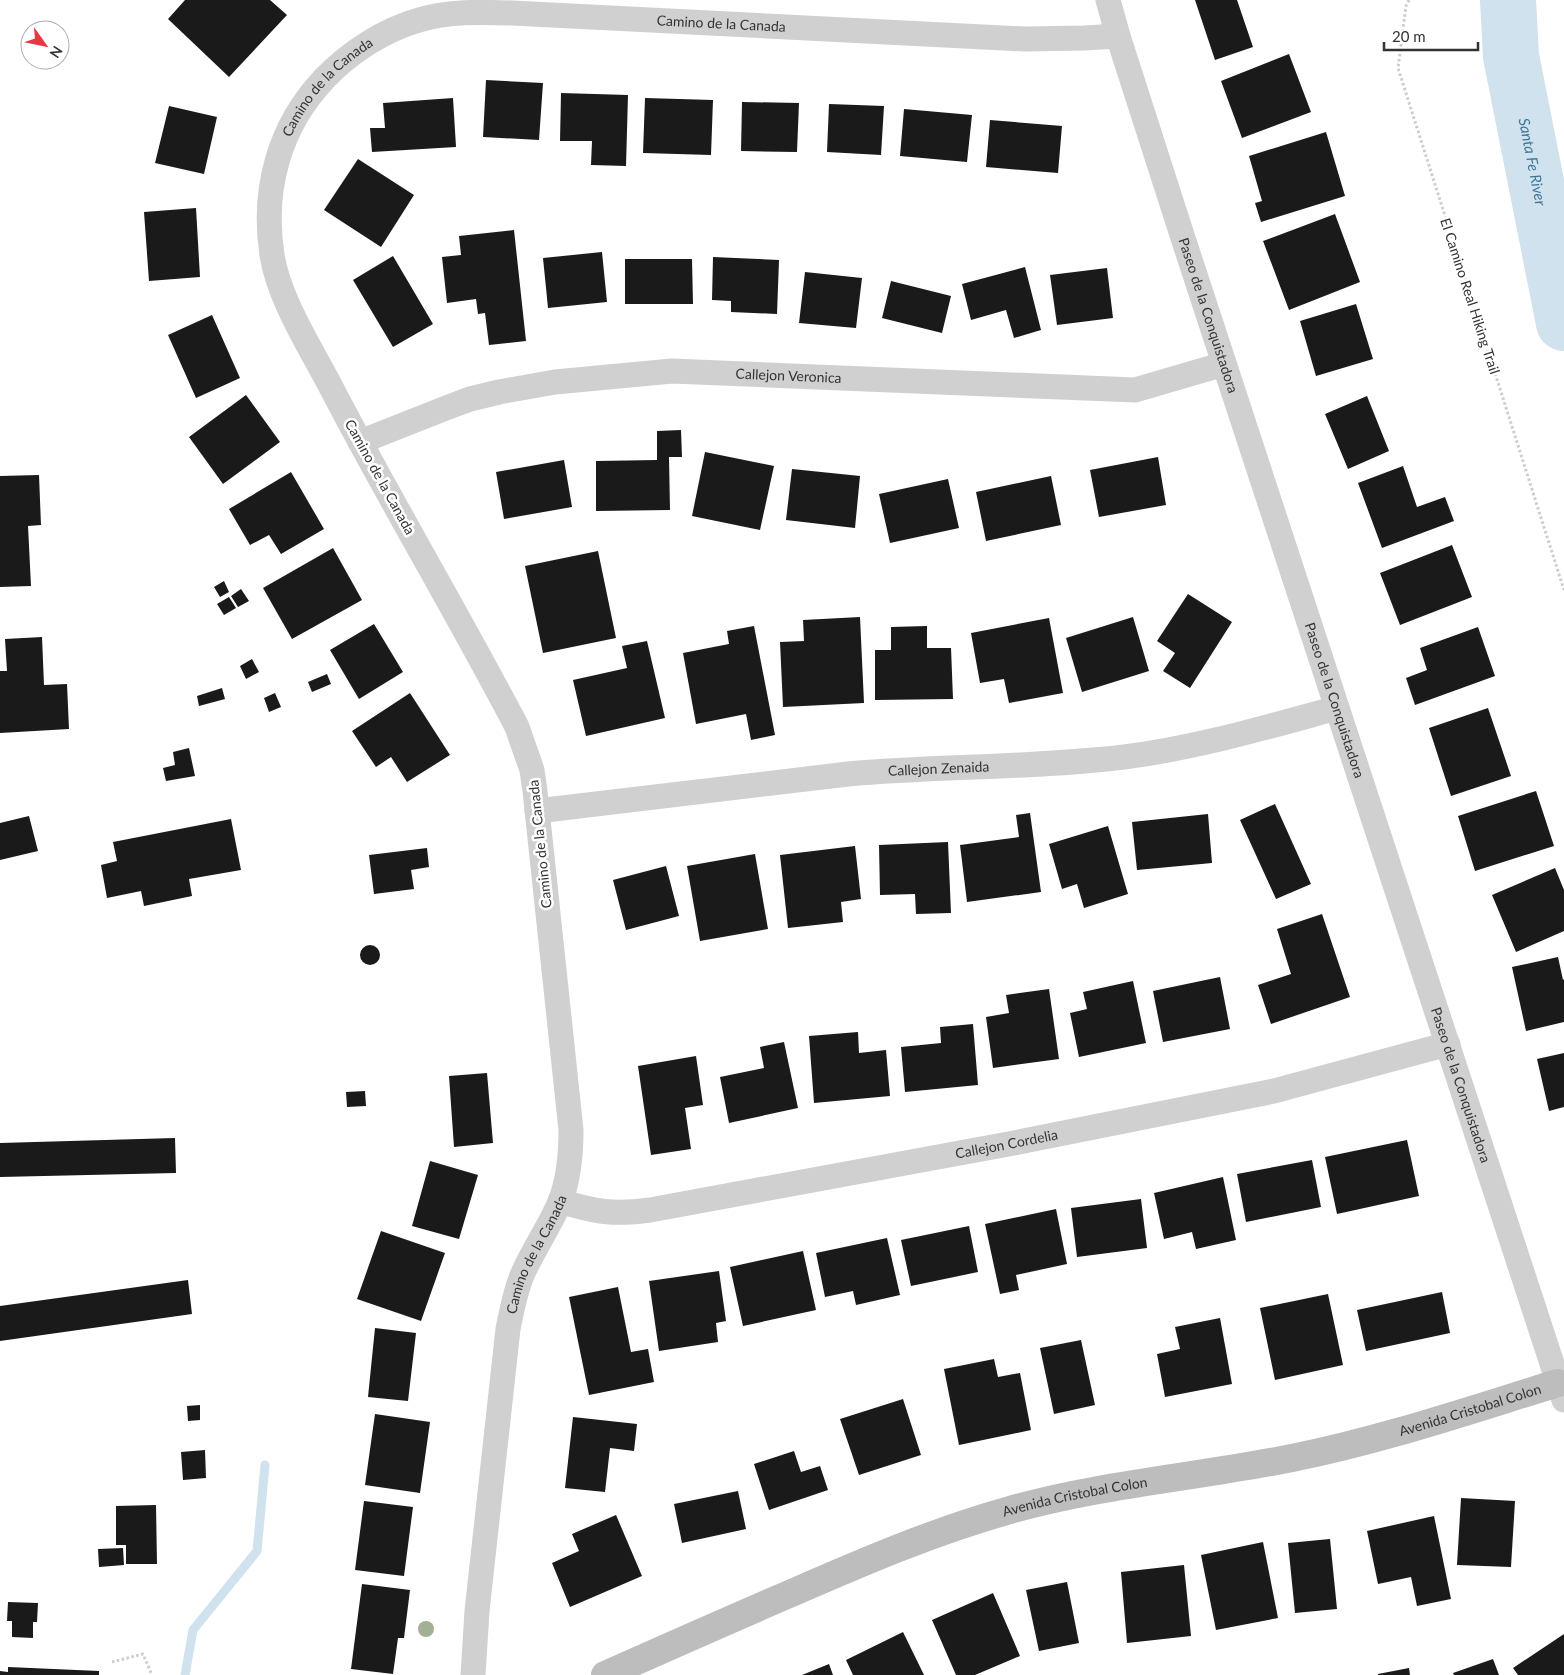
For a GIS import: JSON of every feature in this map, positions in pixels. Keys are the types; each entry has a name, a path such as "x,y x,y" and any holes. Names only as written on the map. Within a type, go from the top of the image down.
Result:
{"street":[{"name":"Paseo de la Conquistadora","path":"1108,0 1224,364 1562,1388"},
{"name":"Camino de la Canada","path":"473,1675 477,1611 507,1339 513,1302 522,1275 560,1201 567,1178 571,1153 571,1130 532,770 517,727 360,442 292,313 281,287 272,258 268,226 275,164 284,138 298,111 316,87 337,65 363,46 392,30 419,20 449,14 480,12 1025,39 1118,36"},
{"name":"Callejon Veronica","path":"360,442 454,405 499,392 555,382 672,371 1135,390 1224,364"},
{"name":"Callejon Zenaida","path":"537,811 848,774 893,770 1055,764 1126,757 1201,744 1337,708"},
{"name":"Callejon Cordelia","path":"560,1201 602,1212 626,1213 650,1210 1014,1144 1274,1091 1448,1044"},
{"name":"Avenida Cristobal Colon","path":"605,1675 881,1554 968,1522 1013,1509 1095,1490 1254,1465 1340,1448 1562,1388"}],"path":[{"name":"El Camino Real Hiking Trail","path":"1409,0 1406,6 1398,68 1564,590"},
{"path":"112,1662 143,1654 152,1675"}],"building":[{"path":"185,0 270,0 287,15 229,77 168,19"},
{"path":"1195,0 1237,0 1253,47 1215,60"},
{"path":"1289,54 1311,112 1242,138 1221,81"},
{"path":"486,80 543,83 539,140 483,137"},
{"path":"561,93 628,95 626,166 591,165 592,141 560,141"},
{"path":"453,98 456,147 372,152 370,128 385,128 383,103"},
{"path":"645,98 713,100 711,155 643,153"},
{"path":"742,102 799,103 797,152 741,151"},
{"path":"829,104 884,106 881,155 827,152"},
{"path":"169,106 217,117 204,174 155,163"},
{"path":"904,109 972,115 967,162 900,156"},
{"path":"990,120 1062,126 1058,173 986,167"},
{"path":"1326,132 1345,196 1261,222 1255,203 1262,201 1249,156"},
{"path":"358,159 414,195 381,247 324,210"},
{"path":"196,208 200,277 149,281 144,212"},
{"path":"1335,214 1360,282 1289,310 1263,241"},
{"path":"514,230 526,341 489,345 485,313 478,314 476,299 447,303 442,257 461,255 459,236"},
{"path":"602,252 607,302 548,308 543,258"},
{"path":"393,256 433,324 393,347 353,280"},
{"path":"713,257 779,260 777,314 731,312 731,301 712,300"},
{"path":"625,259 692,259 693,304 625,304"},
{"path":"1025,267 1041,330 1014,338 1006,310 971,320 962,284"},
{"path":"1107,268 1113,318 1057,325 1050,275"},
{"path":"805,272 862,278 856,328 799,323"},
{"path":"891,281 951,296 942,333 882,318"},
{"path":"1356,304 1373,359 1316,376 1300,321"},
{"path":"212,315 240,378 196,398 168,335"},
{"path":"246,395 280,442 223,484 189,437"},
{"path":"1367,396 1389,451 1348,469 1325,414"},
{"path":"681,430 682,457 669,457 670,510 596,511 596,461 657,460 657,431"},
{"path":"705,452 774,466 760,530 692,516"},
{"path":"1158,457 1166,505 1099,517 1090,470"},
{"path":"564,460 572,507 504,519 496,472"},
{"path":"1403,466 1417,507 1445,497 1454,521 1382,548 1358,483"},
{"path":"792,469 860,476 855,528 786,520"},
{"path":"291,472 324,529 281,554 269,535 250,545 229,509"},
{"path":"39,475 41,525 28,526 31,586 0,587 0,476"},
{"path":"1051,476 1061,525 986,541 976,492"},
{"path":"948,479 959,528 890,543 879,494"},
{"path":"1452,545 1472,597 1400,625 1380,573"},
{"path":"333,548 362,600 292,639 263,588"},
{"path":"598,551 616,638 543,653 525,566"},
{"path":"224,581 229,592 220,597 214,587"},
{"path":"241,589 249,601 238,607 231,596"},
{"path":"1188,594 1232,622 1190,688 1163,671 1175,653 1157,641"},
{"path":"229,597 236,608 224,615 217,604"},
{"path":"860,617 864,703 783,707 780,642 804,641 803,620"},
{"path":"1133,617 1149,671 1082,692 1066,638"},
{"path":"1049,618 1063,693 1009,703 1004,679 980,683 971,633"},
{"path":"374,624 403,672 359,699 330,650"},
{"path":"754,626 775,735 751,740 746,714 696,724 683,653 729,644 727,631"},
{"path":"927,626 927,648 951,648 953,699 875,700 875,650 891,650 891,627"},
{"path":"1478,627 1495,676 1415,705 1406,678 1427,670 1420,648"},
{"path":"42,637 44,685 67,684 69,729 0,733 0,671 7,671 5,639"},
{"path":"647,641 665,718 586,736 573,680 627,668 622,646"},
{"path":"252,659 259,672 246,679 240,666"},
{"path":"327,674 331,684 312,692 308,682"},
{"path":"222,688 225,699 199,706 197,696"},
{"path":"275,693 281,707 269,712 264,698"},
{"path":"410,693 450,755 407,782 391,757 376,767 352,731"},
{"path":"1488,708 1511,776 1451,796 1429,728"},
{"path":"189,748 195,776 166,781 163,768 175,765 173,752"},
{"path":"1536,791 1554,846 1475,871 1458,816"},
{"path":"1275,804 1311,884 1276,899 1240,820"},
{"path":"1030,813 1041,892 967,902 960,845 1019,837 1016,815"},
{"path":"1208,814 1212,863 1137,870 1132,822"},
{"path":"29,816 38,851 0,860 0,823"},
{"path":"231,819 241,870 189,879 192,896 144,906 141,891 107,898 101,865 117,861 113,842"},
{"path":"1108,826 1128,894 1084,908 1077,884 1062,889 1049,844"},
{"path":"948,842 951,913 916,914 915,894 880,895 879,845"},
{"path":"855,846 861,899 841,902 843,922 788,928 780,855"},
{"path":"427,848 429,867 411,870 414,889 374,894 369,855"},
{"path":"755,854 768,929 700,941 687,866"},
{"path":"666,866 679,916 626,930 613,880"},
{"path":"1555,868 1564,890 1564,931 1516,952 1492,895"},
{"path":"1322,914 1350,997 1271,1024 1258,985 1291,974 1277,929"},
{"path":"370,945 377,948 380,955 377,962 370,965 363,962 360,955 363,948"},
{"path":"1558,957 1564,979 1564,1022 1526,1031 1512,967"},
{"path":"1220,977 1230,1029 1163,1042 1153,991"},
{"path":"1133,981 1146,1043 1079,1057 1070,1013 1087,1009 1083,992"},
{"path":"1049,989 1059,1059 993,1068 986,1017 1009,1013 1006,995"},
{"path":"973,1024 978,1085 905,1092 901,1047 941,1043 940,1027"},
{"path":"858,1032 859,1053 886,1050 890,1096 814,1103 809,1036"},
{"path":"784,1042 798,1108 729,1123 720,1077 764,1068 760,1047"},
{"path":"1564,1053 1564,1107 1549,1111 1537,1059"},
{"path":"696,1056 703,1105 685,1108 691,1149 651,1155 638,1066"},
{"path":"487,1073 493,1143 454,1147 449,1076"},
{"path":"365,1091 366,1106 347,1107 346,1092"},
{"path":"175,1138 176,1173 0,1177 0,1143"},
{"path":"1407,1140 1419,1196 1337,1214 1325,1157"},
{"path":"1312,1160 1321,1207 1246,1222 1237,1174"},
{"path":"430,1161 478,1175 459,1239 412,1226"},
{"path":"1223,1177 1236,1240 1196,1249 1192,1232 1164,1239 1154,1193"},
{"path":"1141,1199 1147,1248 1077,1257 1071,1208"},
{"path":"1056,1209 1067,1264 1016,1275 1019,1290 1000,1294 985,1224"},
{"path":"969,1226 978,1272 911,1286 901,1240"},
{"path":"381,1231 445,1253 421,1321 357,1299"},
{"path":"887,1238 900,1295 856,1305 853,1291 825,1297 816,1253"},
{"path":"803,1251 816,1310 743,1326 730,1267"},
{"path":"719,1271 726,1321 716,1323 718,1342 659,1351 649,1281"},
{"path":"188,1280 192,1314 0,1341 0,1306"},
{"path":"618,1287 631,1352 648,1349 654,1382 589,1395 569,1297"},
{"path":"1442,1292 1450,1333 1366,1351 1357,1310"},
{"path":"1328,1294 1343,1365 1275,1380 1260,1308"},
{"path":"1220,1318 1232,1384 1165,1397 1157,1354 1180,1349 1175,1327"},
{"path":"375,1328 416,1333 408,1401 368,1397"},
{"path":"1081,1340 1095,1405 1054,1414 1040,1348"},
{"path":"994,1359 998,1377 1020,1373 1031,1430 959,1445 944,1369"},
{"path":"903,1399 921,1455 859,1475 840,1419"},
{"path":"200,1405 200,1420 188,1421 187,1406"},
{"path":"375,1414 430,1422 420,1493 365,1485"},
{"path":"573,1417 637,1424 634,1451 610,1448 605,1492 565,1488"},
{"path":"205,1450 206,1478 183,1480 181,1452"},
{"path":"794,1451 801,1472 820,1466 828,1490 769,1510 754,1464"},
{"path":"738,1491 746,1529 682,1543 674,1504"},
{"path":"1461,1498 1515,1501 1511,1567 1457,1565"},
{"path":"364,1501 413,1507 404,1576 355,1570"},
{"path":"156,1505 157,1564 126,1564 126,1545 116,1545 116,1506"},
{"path":"616,1515 642,1576 570,1607 552,1563 579,1551 572,1534"},
{"path":"1434,1516 1451,1599 1417,1606 1411,1577 1378,1584 1367,1531"},
{"path":"1330,1539 1337,1609 1295,1613 1288,1543"},
{"path":"1263,1542 1278,1618 1216,1630 1201,1555"},
{"path":"123,1548 124,1565 99,1567 98,1549"},
{"path":"1184,1565 1191,1636 1127,1643 1121,1572"},
{"path":"1067,1582 1079,1643 1039,1651 1026,1590"},
{"path":"362,1584 410,1590 404,1638 398,1638 393,1674 351,1669"},
{"path":"993,1593 1020,1656 975,1675 956,1675 932,1620"},
{"path":"8,1602 38,1603 37,1622 33,1622 33,1638 12,1637 12,1621 7,1621"},
{"path":"903,1632 924,1675 853,1675 846,1660"},
{"path":"1564,1634 1564,1675 1518,1675 1513,1668"},
{"path":"1493,1659 1499,1675 1454,1675 1453,1673"},
{"path":"829,1664 833,1675 802,1675"},
{"path":"8,1667 99,1671 99,1675 0,1675 0,1671 8,1672"},
{"path":"1409,1668 1410,1675 1378,1675 1378,1674"}],"waterway":[{"name":"Santa Fe River","path":"1508,0 1511,56 1564,323"},
{"path":"185,1675 193,1630 257,1551 265,1465"}]}
